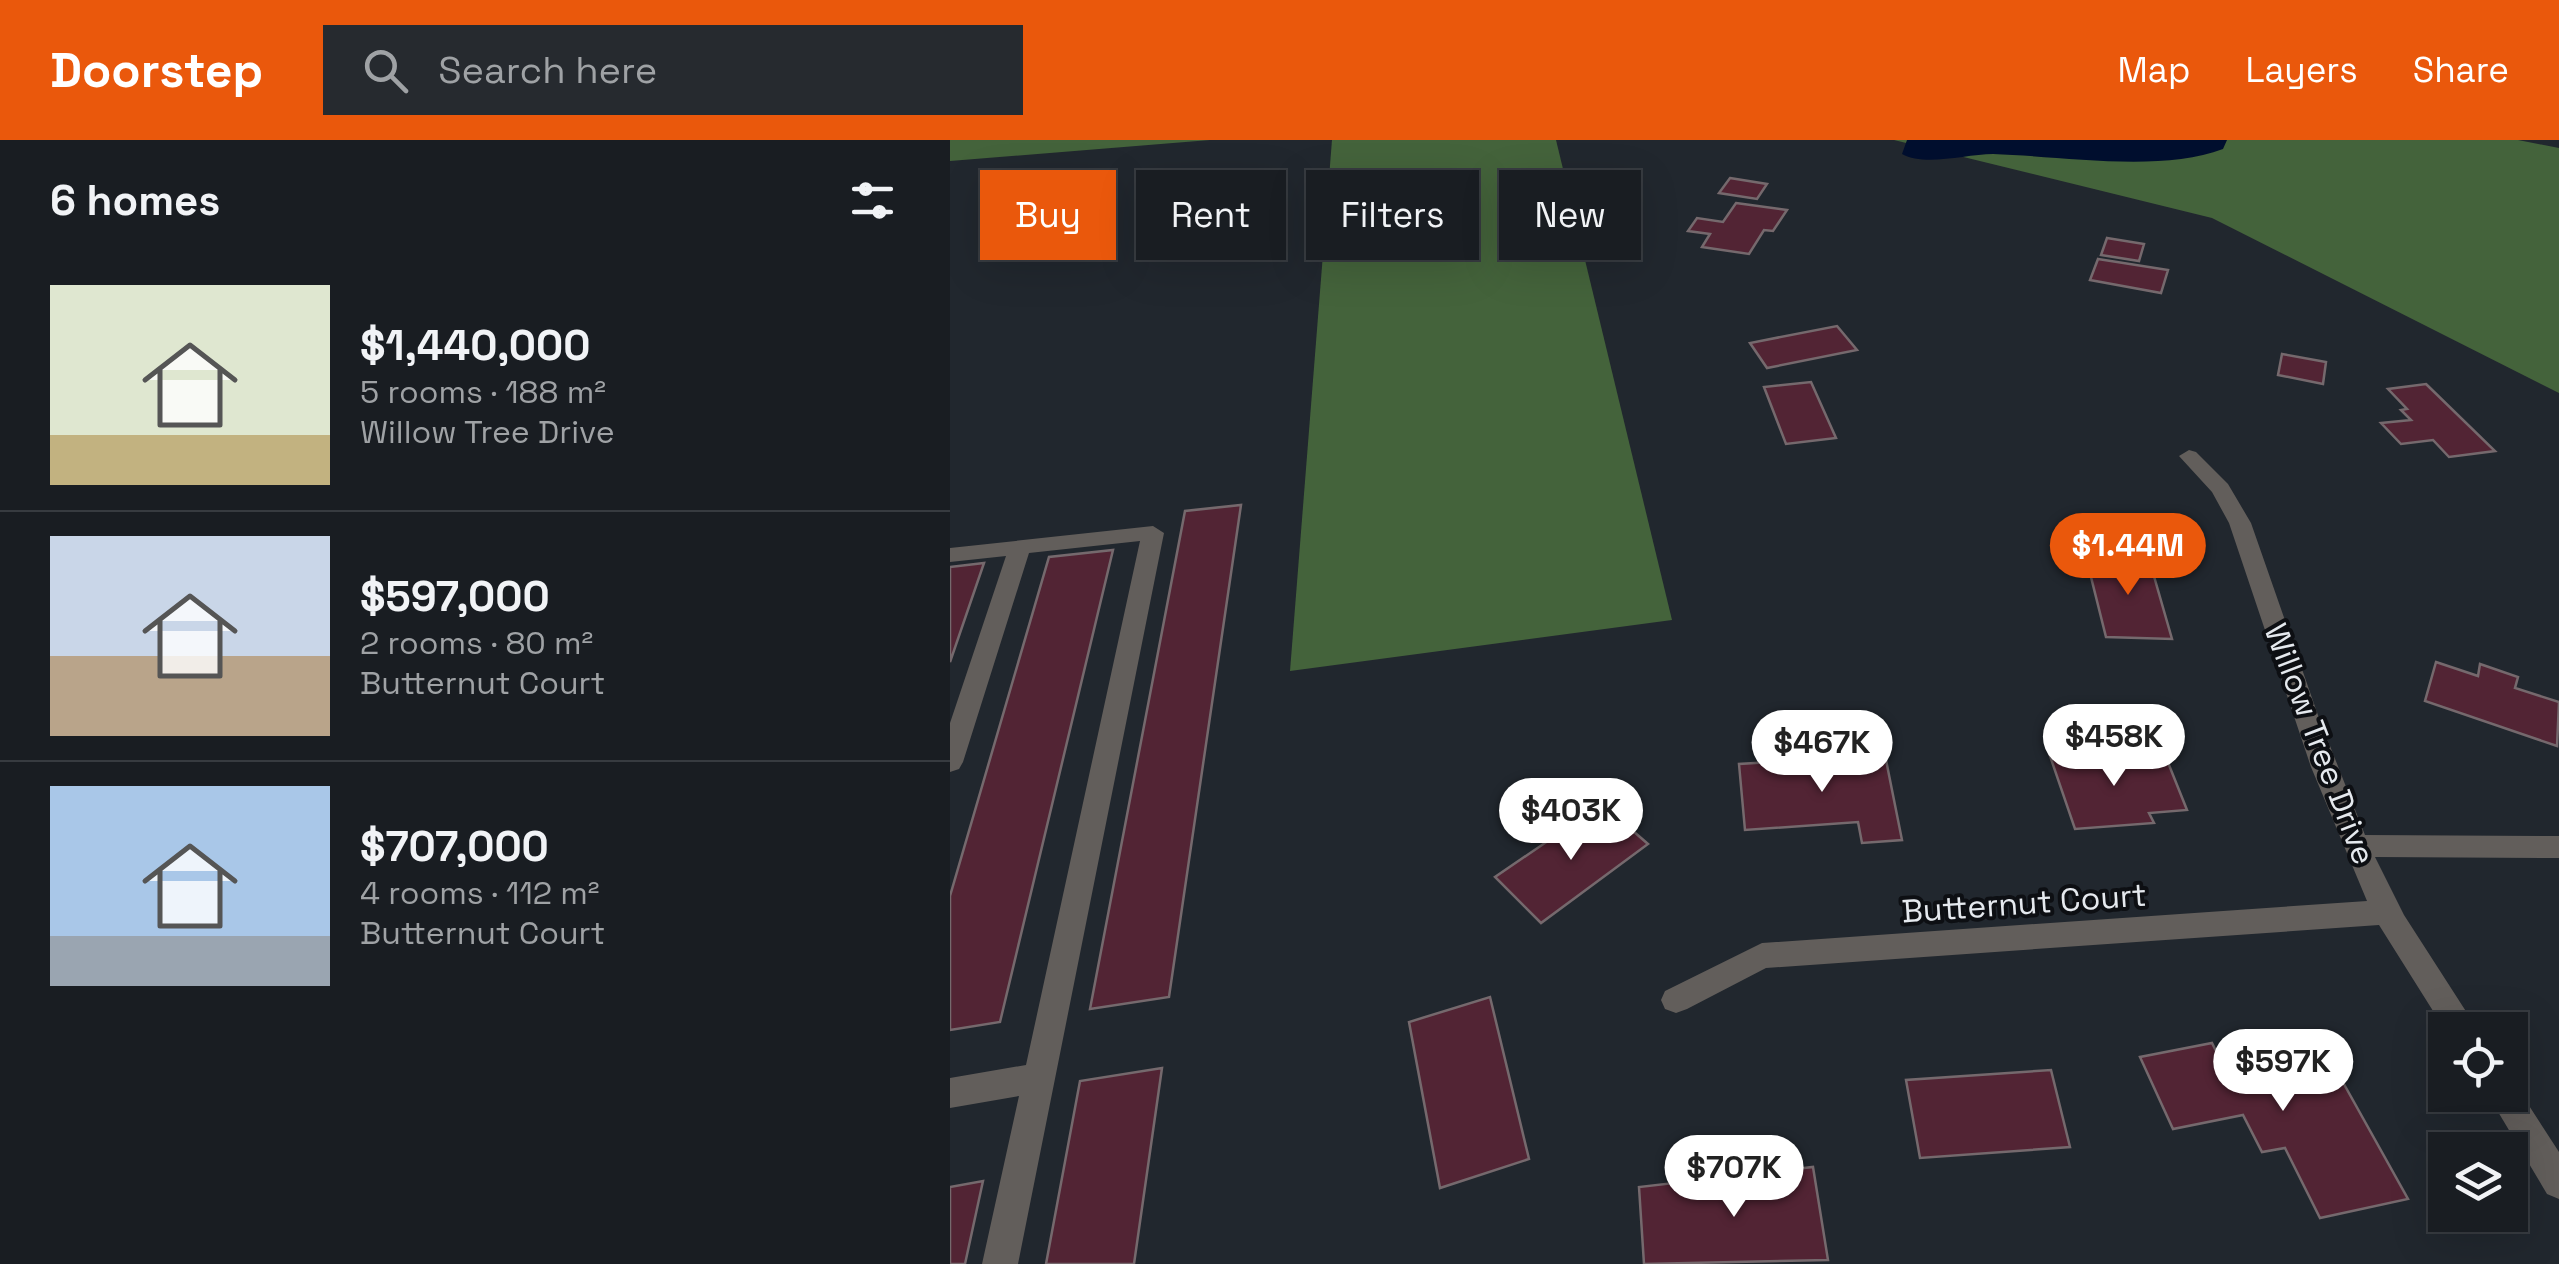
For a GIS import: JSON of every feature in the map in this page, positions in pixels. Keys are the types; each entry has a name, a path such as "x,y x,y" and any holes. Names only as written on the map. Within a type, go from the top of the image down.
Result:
{"street":[{"name":"Willow Tree Drive","path":"2189,456 2221,489 2240,523 2356,846 2388,912 2451,1012"},
{"path":"950,556 1153,532 1000,1264"},
{"path":"950,762 1020,548"},
{"path":"2356,846 2559,847"},
{"name":"Butternut Court","path":"1676,1000 1762,956 2388,912"},
{"path":"950,1093 1039,1078"},
{"path":"2515,1112 2559,1182"}],"green space":[{"path":"950,140 1210,140 950,161"},
{"path":"1332,140 1556,140 1563,170 1499,170 1499,260 1585,260 1672,620 1290,671 1323,260 1479,260 1479,170 1330,170"},
{"path":"1894,140 2518,140 2559,148 2559,393 2212,218"}],"water":[{"path":"1907,140 2227,140 2223,149 2198,156 2141,162 1993,154 1911,158 1902,154"}],"building":[{"path":"1730,178 1767,184 1757,199 1719,193"},
{"path":"1736,203 1787,210 1773,231 1764,230 1749,254 1702,247 1710,234 1688,231 1697,218 1723,222"},
{"path":"2107,238 2144,244 2139,261 2101,255"},
{"path":"2098,259 2168,270 2161,293 2090,280"},
{"path":"1837,326 1857,350 1767,368 1750,343"},
{"path":"2282,354 2326,362 2323,384 2278,375"},
{"path":"1811,382 1836,438 1786,444 1764,387"},
{"path":"2426,384 2495,451 2449,457 2433,440 2401,444 2381,423 2411,420 2401,410 2407,409 2388,389"},
{"path":"1241,505 1169,997 1090,1009 1185,511"},
{"path":"1113,550 1000,1022 950,1030 950,896 1049,557"},
{"path":"2086,557 2149,559 2172,639 2106,637"},
{"path":"984,563 950,662 950,567"},
{"path":"2436,662 2478,676 2480,664 2518,677 2515,688 2559,702 2557,746 2425,701"},
{"path":"2105,749 2111,765 2167,760 2187,810 2149,813 2154,823 2075,829 2049,753"},
{"path":"1885,755 1902,840 1862,843 1858,822 1745,830 1739,764"},
{"path":"1602,804 1648,844 1541,923 1495,877"},
{"path":"1490,997 1529,1159 1440,1188 1409,1022"},
{"path":"2316,1034 2408,1199 2320,1218 2285,1148 2262,1152 2243,1115 2173,1129 2140,1057 2212,1043 2217,1053"},
{"path":"1162,1068 1134,1264 1046,1264 1080,1081"},
{"path":"2051,1070 2070,1147 1920,1158 1906,1080"},
{"path":"1813,1167 1828,1260 1644,1264 1639,1187"},
{"path":"983,1181 965,1264 950,1264 950,1187"}]}
